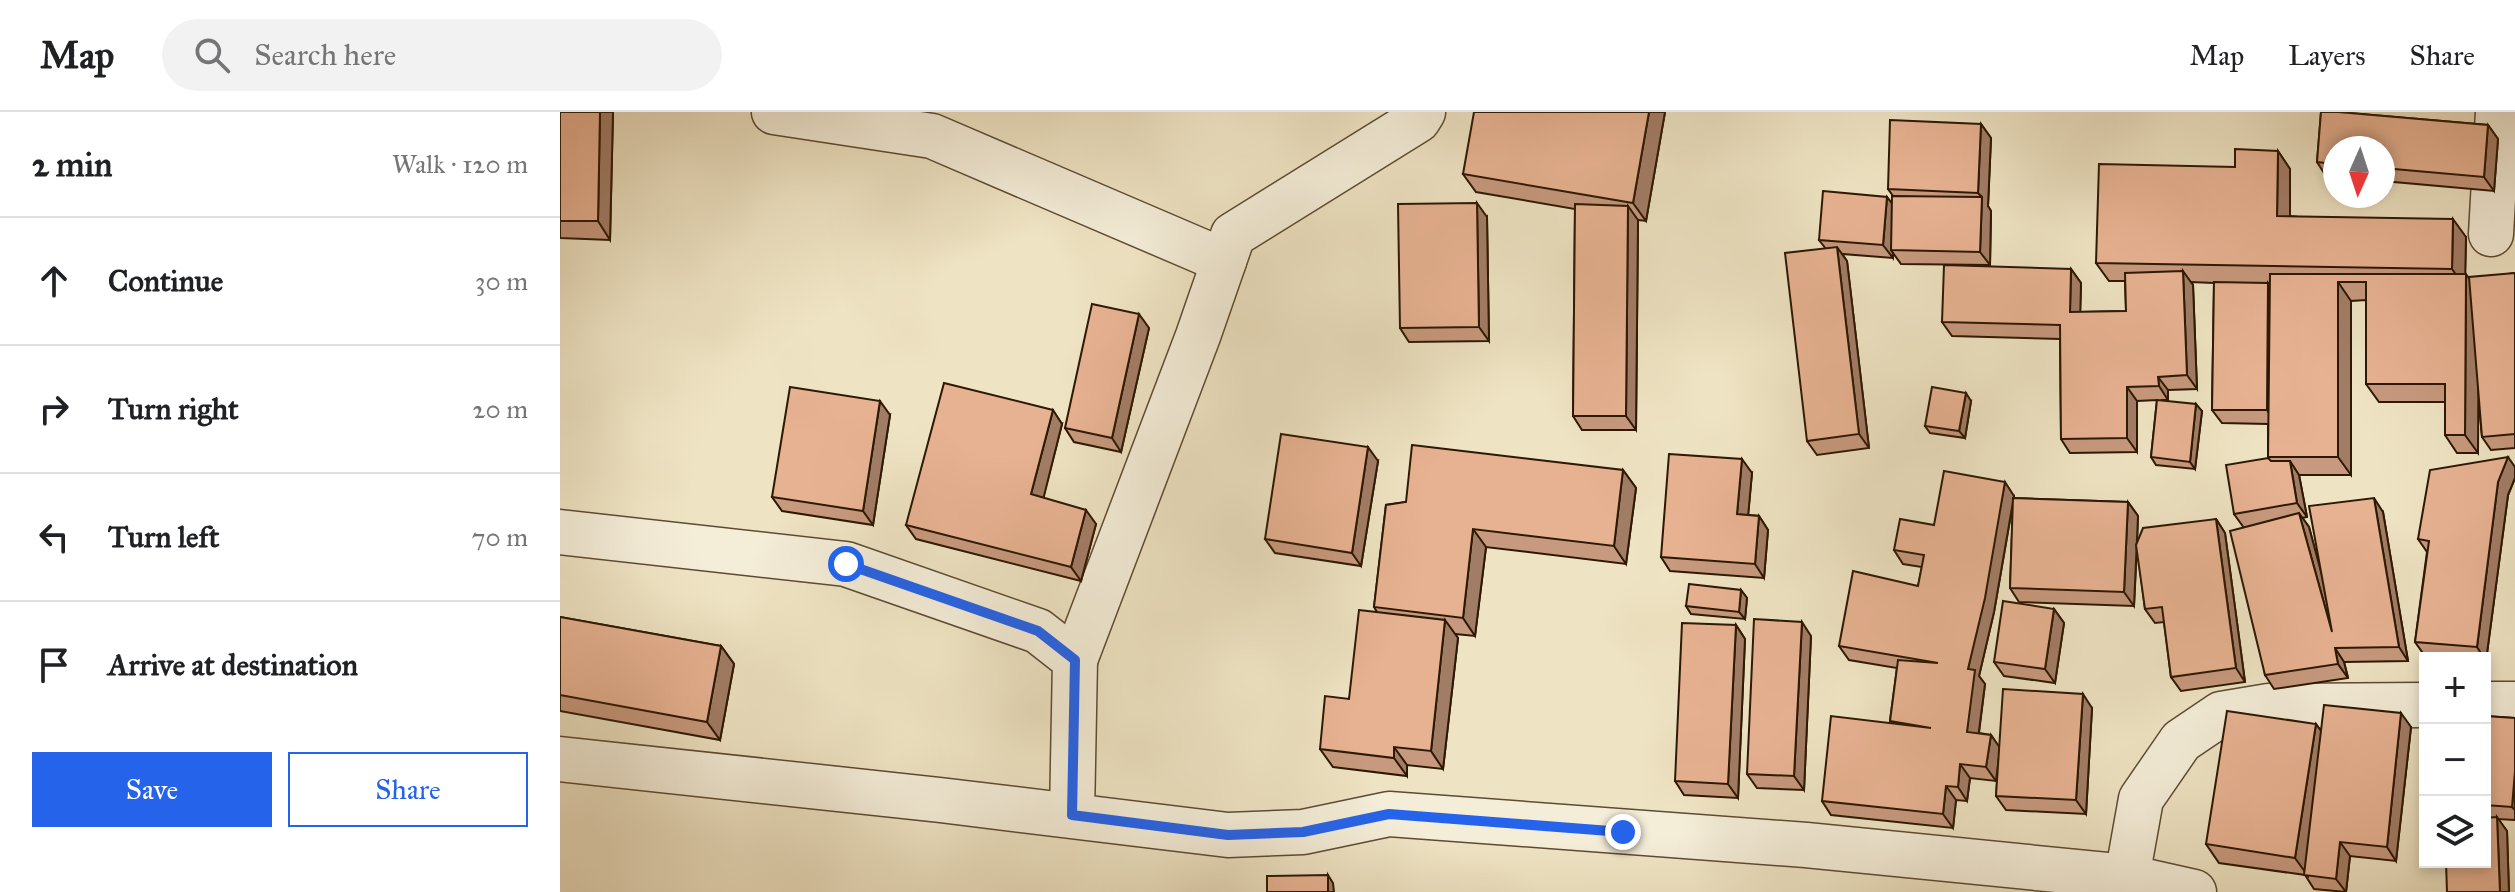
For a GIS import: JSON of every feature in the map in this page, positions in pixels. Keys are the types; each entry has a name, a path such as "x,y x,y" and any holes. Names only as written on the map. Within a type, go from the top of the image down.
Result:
{"street":[{"path":"774,112 932,136 1224,261"},
{"path":"1072,815 1075,660 1233,235 1418,120 1423,112"},
{"path":"2491,234 2498,112"},
{"path":"560,532 846,564 1038,631 1075,660"},
{"path":"2491,704 2515,704"},
{"path":"2127,877 2141,799 2181,741 2221,714 2269,706 2419,705"},
{"path":"560,759 1228,835 1303,832 1389,814 1806,845 2127,877 2194,892"}],"building":[{"path":"560,112 600,112 598,221 560,221"},
{"path":"1474,112 1649,112 1633,203 1463,174"},
{"path":"2321,112 2488,125 2484,177 2395,169 2395,136 2323,136 2323,163 2317,162"},
{"path":"1890,120 1981,124 1978,193 1888,189"},
{"path":"2235,149 2278,151 2277,216 2453,219 2452,269 2096,263 2099,164 2235,167"},
{"path":"1823,191 1887,197 1883,245 1819,240"},
{"path":"1892,196 1982,197 1980,252 1891,250"},
{"path":"1477,203 1479,327 1400,328 1398,204"},
{"path":"1575,204 1628,206 1626,416 1573,416"},
{"path":"1837,247 1859,434 1807,441 1785,253"},
{"path":"1944,265 2071,269 2070,312 2126,311 2125,273 2183,271 2187,375 2158,377 2159,386 2127,387 2127,438 2061,439 2060,325 1942,322"},
{"path":"2515,273 2515,434 2482,437 2469,277"},
{"path":"2270,274 2466,274 2465,435 2445,435 2445,384 2366,384 2366,282 2338,282 2338,457 2268,457"},
{"path":"2214,282 2268,283 2267,410 2212,410"},
{"path":"1092,304 1139,314 1112,438 1065,428"},
{"path":"944,383 1053,410 1031,494 1086,510 1071,567 906,525"},
{"path":"790,387 880,401 863,511 772,497"},
{"path":"1932,387 1966,393 1959,431 1925,426"},
{"path":"2157,400 2196,404 2190,462 2151,457"},
{"path":"1281,434 1368,447 1352,553 1265,539"},
{"path":"1412,445 1623,470 1614,546 1473,529 1463,618 1374,607 1386,505 1406,502"},
{"path":"1669,454 1742,459 1737,514 1759,516 1755,564 1661,557"},
{"path":"2508,457 2498,482 2477,647 2415,642 2429,541 2418,539 2430,470"},
{"path":"2268,458 2271,461 2290,461 2297,503 2234,514 2226,465"},
{"path":"1944,471 2005,482 1985,598 1968,669 1975,670 1967,732 1991,735 1986,767 1960,764 1958,787 1946,786 1943,814 1822,801 1831,716 1931,728 1890,721 1898,660 1938,663 1839,646 1853,571 1918,586 1924,555 1894,550 1900,519 1934,525"},
{"path":"2013,498 2128,502 2124,592 2010,588"},
{"path":"2374,498 2399,647 2335,648 2338,664 2265,675 2230,531 2299,513 2332,632 2309,506"},
{"path":"2216,519 2236,668 2171,677 2162,607 2145,609 2136,545 2143,528"},
{"path":"1689,584 1741,590 1739,612 1686,606"},
{"path":"2003,601 2054,609 2045,669 1994,662"},
{"path":"1359,610 1445,620 1431,751 1394,747 1394,758 1320,749 1325,696 1349,699"},
{"path":"560,617 721,646 707,722 560,695"},
{"path":"1754,619 1802,622 1794,776 1747,774"},
{"path":"1682,623 1736,625 1728,784 1675,781"},
{"path":"2003,689 2083,694 2076,800 1996,796"},
{"path":"2324,705 2401,713 2387,847 2340,842 2336,879 2304,875"},
{"path":"2227,711 2316,724 2295,858 2206,844"},
{"path":"2491,716 2515,718 2512,807 2491,805"},
{"path":"2497,817 2500,892 2447,892 2446,868 2491,868 2491,818"},
{"path":"1328,875 1328,892 1267,892 1267,876"}],"route":[{"path":"846,564 1038,631 1075,660 1072,815 1228,835 1303,832 1389,814 1623,832"}]}
